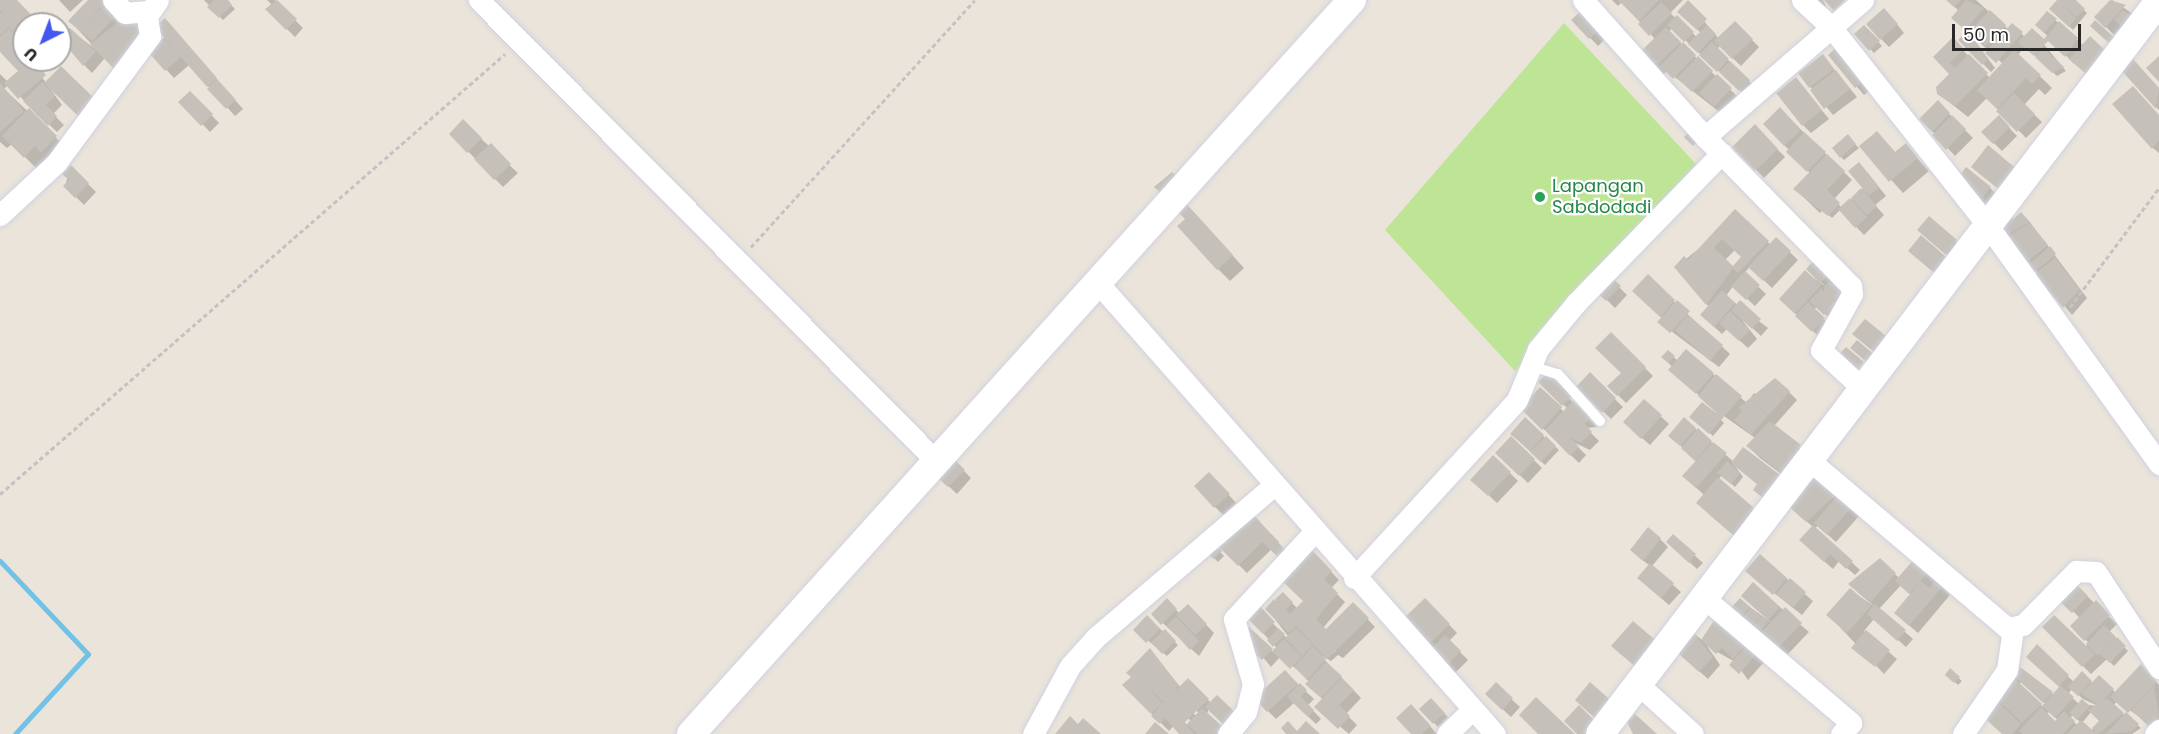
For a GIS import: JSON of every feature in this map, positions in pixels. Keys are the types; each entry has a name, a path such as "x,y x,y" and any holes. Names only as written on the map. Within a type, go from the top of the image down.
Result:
{"street":[{"path":"0,215 56,163 150,36 153,6 125,13 113,0"},
{"path":"479,0 935,460"},
{"path":"690,734 935,460 1099,284 1352,0"},
{"path":"1583,0 1705,137 1851,286 1852,294 1821,350 1862,388"},
{"path":"1802,0 1831,27 1986,223 2159,464"},
{"path":"1705,137 1863,0"},
{"path":"1600,734 1986,223 2159,1"},
{"path":"1354,578 1517,400 1531,366 1576,303 1722,153"},
{"path":"1099,284 1273,486 1495,734"},
{"path":"1808,459 2013,629"},
{"path":"1033,734 1070,666 1095,638 1273,486"},
{"path":"1228,734 1246,712 1253,684 1234,620 1314,532"},
{"path":"1963,734 2007,670 2013,629 2076,572 2088,569 2103,578 2159,668"},
{"path":"1702,596 1851,723 1841,734"},
{"path":"1638,684 1693,734"},
{"path":"1447,734 1473,709"},
{"path":"2155,734 2159,730"}],"lane":[{"path":"1531,366 1558,374 1600,421"}],"path":[{"path":"738,261 975,0"},
{"path":"0,494 469,90 519,40"},
{"path":"2058,323 2159,188"}],"green space":[{"name":"Lapangan Sabdodadi","path":"1564,23 1696,164 1515,371 1385,230"}],"building":[{"path":"0,0 17,0 28,12 12,12 12,30 9,27 0,35 0,14 6,8 0,12"},
{"path":"88,0 108,0 87,23 104,6 115,17 92,41 72,24 72,17"},
{"path":"214,0 228,0 232,5 219,18 207,7"},
{"path":"277,0 297,19 286,30 265,9"},
{"path":"1618,0 1659,0 1639,21"},
{"path":"1688,0 1707,19 1697,30 1677,12"},
{"path":"1824,0 1845,0 1834,11"},
{"path":"1946,0 1961,0 1954,7"},
{"path":"1966,0 1984,8 1965,30 1951,18"},
{"path":"2057,0 2076,0 2085,9 2077,17 2062,5 2076,18 2069,27 2049,9"},
{"path":"2110,0 2126,5 2105,28 2094,17"},
{"path":"1661,2 1672,13 1649,36 1638,24"},
{"path":"1884,8 1898,24 1880,40 1866,24"},
{"path":"1990,10 2006,25 1986,46 1970,31"},
{"path":"2123,10 2130,16 2121,26 2114,20"},
{"path":"1581,11 1599,30 1589,39 1571,20"},
{"path":"2047,11 2057,19 2044,33 2035,25"},
{"path":"129,14 148,32 114,69 90,44"},
{"path":"1677,15 1694,32 1684,42 1667,25"},
{"path":"165,18 217,78 207,87 181,57 165,71 149,53 164,39 175,51 155,27"},
{"path":"2095,20 2116,39 2111,45 2090,26"},
{"path":"1735,21 1753,39 1732,59 1714,41"},
{"path":"2059,21 2078,38 2065,57 2048,41 2034,56 2018,42 2032,28 2044,39"},
{"path":"2012,23 2023,32 1996,63 1985,53"},
{"path":"1707,25 1716,34 1698,53 1688,44"},
{"path":"1864,25 1880,41 1869,51 1854,34"},
{"path":"1666,27 1681,42 1653,69 1638,54"},
{"path":"9,28 12,31 12,65 0,52 0,37"},
{"path":"72,30 96,52 83,66 72,53"},
{"path":"1967,31 1988,59 1982,65 1958,40"},
{"path":"2090,36 2107,52 2086,74 2069,59"},
{"path":"1953,37 1964,49 1950,63 1955,68 1969,54 1988,73 1955,106 1937,94 1936,87 1949,74 1933,57"},
{"path":"1683,42 1696,55 1673,79 1660,66"},
{"path":"1712,42 1729,59 1717,72 1699,55"},
{"path":"1840,44 1868,77 1855,88 1828,55"},
{"path":"2043,48 2064,67 2052,73 2035,57"},
{"path":"2014,50 2041,75 2032,84 2026,78 1997,109 1977,90"},
{"path":"1823,54 1834,69 1809,88 1798,73"},
{"path":"1698,56 1713,71 1692,92 1677,78"},
{"path":"2159,56 2159,82 2146,68"},
{"path":"2133,59 2159,88 2156,109 2121,70"},
{"path":"1730,61 1750,80 1739,91 1719,72"},
{"path":"1836,70 1850,89 1824,109 1810,90"},
{"path":"17,72 43,72 46,75 18,99 4,83"},
{"path":"55,72 67,72 95,99 78,116 44,83"},
{"path":"1717,74 1732,88 1714,107 1699,93"},
{"path":"1796,77 1822,110 1802,126 1776,93"},
{"path":"217,79 236,100 226,109 207,89"},
{"path":"42,82 55,96 46,105 57,116 48,126 23,101"},
{"path":"0,83 24,111 0,132"},
{"path":"2133,86 2159,115 2159,140 2152,149 2112,104"},
{"path":"190,91 213,114 201,126 178,102"},
{"path":"2014,93 2035,114 2017,132 1996,111"},
{"path":"1938,100 1950,113 1932,132 1919,119"},
{"path":"1780,107 1801,130 1784,146 1763,124"},
{"path":"29,108 57,136 41,153 35,146 24,158 2,136"},
{"path":"1952,115 1966,129 1946,150 1932,135"},
{"path":"1999,115 2010,127 1993,144 1981,132"},
{"path":"463,119 482,138 467,153 449,134"},
{"path":"1755,124 1778,149 1755,171 1732,147"},
{"path":"1690,131 1699,140 1693,146 1684,137"},
{"path":"1877,131 1895,152 1906,143 1918,158 1889,182 1859,146"},
{"path":"1804,132 1826,152 1807,172 1786,152"},
{"path":"1848,134 1856,144 1840,158 1832,148"},
{"path":"491,143 511,164 494,180 474,159"},
{"path":"1988,145 2019,171 2002,192 1971,167"},
{"path":"1827,154 1845,171 1827,190 1840,203 1828,216 1793,189"},
{"path":"1859,162 1879,187 1869,196 1848,171"},
{"path":"71,165 89,183 75,198 63,186 69,180 62,174"},
{"path":"1966,167 1991,187 1980,201 1955,181"},
{"path":"1172,172 1181,180 1167,199 1154,187"},
{"path":"1861,188 1877,206 1867,215 1851,198"},
{"path":"1850,198 1867,217 1855,228 1838,209"},
{"path":"1183,200 1233,255 1217,270 1177,226 1185,219 1174,208"},
{"path":"1735,209 1769,241 1738,273 1733,268 1706,305 1674,267 1684,256 1688,260","holes":["1722,239 1741,257 1733,266 1714,248"]},
{"path":"2007,212 2013,219 2021,212 2030,222 2005,236 1994,223"},
{"path":"1929,216 1957,240 1945,254 1917,230"},
{"path":"2030,223 2048,245 2026,263 2005,238"},
{"path":"1921,235 1952,262 1939,277 1908,251"},
{"path":"1776,237 1791,251 1763,281 1748,267"},
{"path":"2050,246 2056,254 2035,272 2029,264"},
{"path":"1817,257 1831,272 1820,283 1806,269"},
{"path":"2055,258 2080,289 2063,308 2035,274"},
{"path":"1805,270 1821,285 1795,314 1779,299"},
{"path":"1745,271 1760,285 1746,300 1731,286"},
{"path":"1648,274 1675,300 1660,317 1632,291"},
{"path":"1609,275 1621,286 1606,301 1594,290"},
{"path":"1834,280 1841,283 1844,290 1841,297 1834,300 1827,297 1824,290 1827,283"},
{"path":"1821,289 1836,304 1824,315 1809,301"},
{"path":"1722,290 1735,303 1714,327 1700,315"},
{"path":"1677,300 1690,311 1670,333 1657,322"},
{"path":"1740,300 1761,319 1752,329 1731,310"},
{"path":"1808,302 1825,318 1812,332 1795,316"},
{"path":"1730,311 1750,330 1739,341 1719,323"},
{"path":"1688,315 1723,345 1710,361 1675,330"},
{"path":"1865,319 1886,336 1874,352 1852,334"},
{"path":"1611,332 1646,367 1617,396 1607,386 1621,373 1595,348"},
{"path":"1857,340 1876,356 1869,364 1850,348"},
{"path":"1846,347 1864,362 1857,371 1838,356"},
{"path":"1686,349 1714,373 1696,394 1668,370"},
{"path":"1668,350 1675,356 1668,363 1661,357"},
{"path":"1590,372 1616,398 1602,413 1576,387"},
{"path":"1547,373 1572,396 1562,406 1538,382"},
{"path":"1716,374 1742,396 1709,434 1689,417 1702,402 1719,415 1698,396"},
{"path":"1775,378 1790,391 1769,415 1751,400 1768,415 1751,435 1734,420 1742,411 1738,408"},
{"path":"1540,387 1562,407 1542,430 1520,408"},
{"path":"1644,399 1662,415 1641,439 1623,422"},
{"path":"1573,401 1590,418 1585,424 1592,432 1581,443 1570,437 1579,447 1570,456 1545,430"},
{"path":"1525,417 1544,435 1530,451 1510,434"},
{"path":"1684,417 1696,428 1680,446 1668,436"},
{"path":"1770,421 1801,445 1797,450 1803,455 1787,477 1746,446"},
{"path":"1698,428 1712,441 1695,461 1681,448"},
{"path":"1511,436 1535,459 1519,476 1495,453"},
{"path":"1546,436 1556,446 1541,462 1530,452"},
{"path":"1713,442 1727,453 1696,488 1682,476"},
{"path":"1743,447 1784,478 1767,501 1753,490 1757,484 1731,463"},
{"path":"1493,455 1511,472 1488,496 1470,480"},
{"path":"954,459 965,470 948,487 937,477"},
{"path":"1727,461 1740,473 1731,484 1717,473"},
{"path":"1209,472 1230,494 1214,508 1194,486"},
{"path":"1812,476 1837,494 1806,522 1786,504"},
{"path":"1718,477 1754,508 1732,534 1696,503"},
{"path":"1838,495 1852,507 1827,535 1814,523"},
{"path":"1253,514 1286,551 1279,558 1262,542 1238,566 1219,547"},
{"path":"1813,525 1853,561 1846,569 1830,554 1824,562 1799,540"},
{"path":"1648,527 1661,538 1643,561 1630,550"},
{"path":"1673,534 1696,554 1689,563 1666,542"},
{"path":"1216,545 1222,551 1214,559 1208,554"},
{"path":"1310,548 1332,571 1324,579 1338,593 1316,619 1326,629 1353,602 1369,618 1327,659 1296,626 1289,633 1265,609 1274,599 1279,604 1275,599 1283,592 1293,602 1286,610 1290,614 1303,601 1278,577 1300,555 1313,568 1302,556"},
{"path":"1760,554 1787,578 1773,595 1745,571"},
{"path":"1880,558 1896,573 1870,603 1848,584"},
{"path":"1915,558 1930,570 1909,594 1895,581"},
{"path":"1650,563 1674,583 1661,598 1637,578"},
{"path":"1790,578 1806,592 1793,608 1776,594"},
{"path":"1936,580 1943,586 1909,626 1894,613 1921,581 1929,588"},
{"path":"1753,582 1780,607 1768,620 1741,596"},
{"path":"2074,582 2088,596 2072,613 2057,599"},
{"path":"1850,588 1871,606 1847,633 1826,615"},
{"path":"1167,598 1177,609 1161,625 1151,614"},
{"path":"1425,598 1450,624 1428,645 1403,619"},
{"path":"1740,598 1750,607 1737,621 1727,612"},
{"path":"2096,600 2110,615 2084,641 2070,626"},
{"path":"1257,603 1275,622 1263,634 1245,616"},
{"path":"1188,604 1207,624 1195,635 1176,615"},
{"path":"1875,604 1906,630 1897,641 1867,614"},
{"path":"1785,607 1802,623 1777,649 1760,634"},
{"path":"1751,608 1761,616 1749,630 1739,621"},
{"path":"1147,615 1160,629 1146,643 1133,630"},
{"path":"2054,615 2095,654 2082,667 2042,627"},
{"path":"1717,616 1747,643 1733,659 1722,648 1716,654 1701,640"},
{"path":"1762,616 1768,622 1755,636 1749,630"},
{"path":"1176,617 1199,641 1190,650 1167,625"},
{"path":"1633,621 1660,644 1638,669 1611,646"},
{"path":"2104,625 2116,637 2098,656 2086,644"},
{"path":"1249,627 1273,649 1262,660 1246,645 1243,634"},
{"path":"1689,627 1713,657 1699,672 1671,647"},
{"path":"1278,628 1285,634 1273,647 1267,640"},
{"path":"1296,628 1313,645 1302,656 1285,638"},
{"path":"1165,629 1176,641 1162,654 1151,642"},
{"path":"1866,630 1890,650 1875,667 1851,648"},
{"path":"1445,635 1461,651 1446,666 1430,650"},
{"path":"2117,637 2126,646 2110,663 2100,654"},
{"path":"1284,639 1302,657 1290,669 1272,651"},
{"path":"1748,644 1758,652 1739,674 1729,665"},
{"path":"2037,644 2069,675 2060,685 2074,697 2055,718 2042,706 2059,687 2026,657"},
{"path":"1313,646 1326,659 1307,680 1294,667"},
{"path":"1150,648 1178,685 1174,692 1188,678 1209,699 1184,723 1195,734 1179,734 1165,718 1160,724 1151,716 1166,699 1163,702 1146,685 1162,703 1151,714 1122,685 1131,677 1126,673"},
{"path":"1326,662 1342,676 1321,698 1305,684"},
{"path":"2141,664 2157,682 2128,713 2110,697"},
{"path":"2020,667 2053,692 2043,703 2013,675"},
{"path":"1950,668 1960,677 1954,683 1945,675"},
{"path":"1285,670 1298,684 1267,712 1254,698"},
{"path":"2082,671 2092,681 2078,696 2068,687"},
{"path":"2011,675 2042,704 2022,723 1993,696"},
{"path":"2099,675 2114,689 2099,705 2081,694"},
{"path":"1342,678 1354,690 1339,705 1350,716 1338,729 1314,707"},
{"path":"1496,682 1513,698 1502,710 1485,694"},
{"path":"1590,682 1615,704 1599,722 1575,700"},
{"path":"1300,683 1307,690 1301,697 1314,710 1308,717 1287,697"},
{"path":"2154,686 2159,715 2148,726 2132,710"},
{"path":"1217,695 1237,714 1225,726 1205,707"},
{"path":"1536,697 1575,734 1538,734 1519,715"},
{"path":"1431,698 1445,713 1433,724 1419,709"},
{"path":"1994,698 2021,724 2012,734 2002,734 1979,713"},
{"path":"2107,698 2124,713 2098,734 2092,728 2099,721 2088,710"},
{"path":"2082,699 2090,706 2077,720 2069,713"},
{"path":"1411,704 1431,726 1422,734 1411,734 1396,718"},
{"path":"1579,705 1599,725 1590,734 1577,734 1564,721"},
{"path":"2041,707 2055,721 2064,711 2075,721 2063,734 2023,734 2019,731"},
{"path":"1202,708 1224,728 1218,734 1197,734 1187,724"},
{"path":"2126,712 2139,724 2131,732 2106,734"},
{"path":"1635,714 1657,734 1633,734 1627,722"},
{"path":"1070,716 1078,724 1083,718 1101,734 1055,734"},
{"path":"2081,720 2097,734 2067,734"},
{"path":"1288,721 1297,731 1306,721 1320,734 1286,734 1281,728"},
{"path":"1155,722 1169,734 1145,734"}],"waterway":[{"path":"0,561 88,654 15,734"}],"place":[{"name":"Lapangan Sabdodadi","path":"1540,197"}]}
